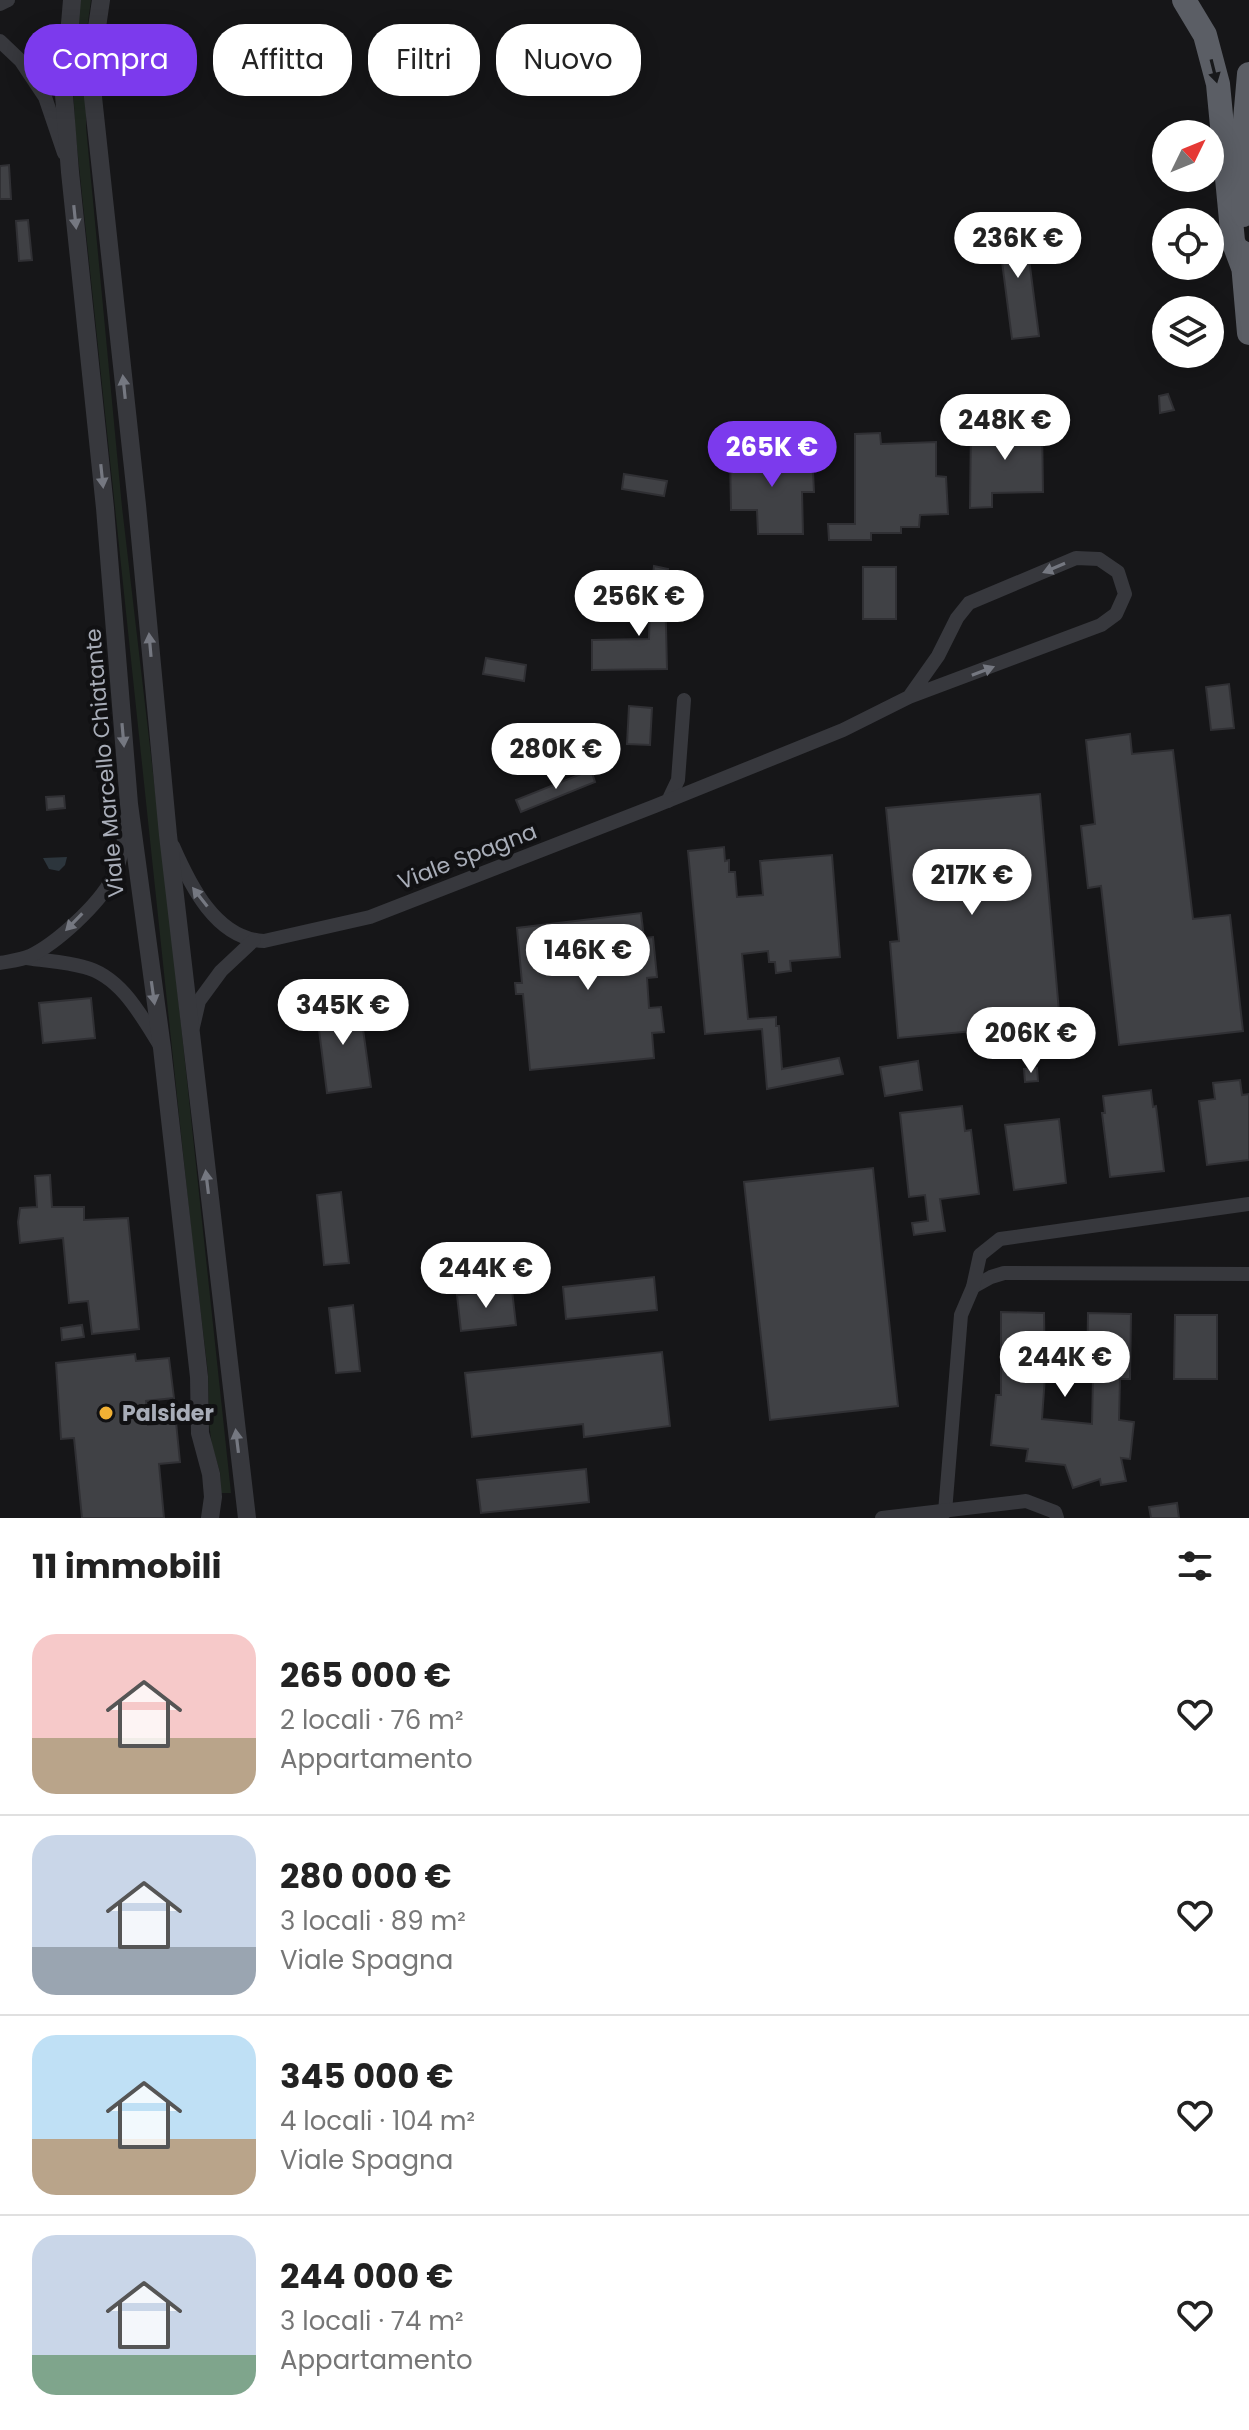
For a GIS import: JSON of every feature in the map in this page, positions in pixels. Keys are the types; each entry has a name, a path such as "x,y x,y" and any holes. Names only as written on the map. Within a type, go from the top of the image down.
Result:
{"highway":[{"path":"1184,0 1205,35 1218,84 1233,241 1242,265"},
{"path":"1249,74 1242,265 1249,333"}],"street":[{"path":"0,4 8,0"},
{"name":"Viale Marcello Chiatante","path":"72,0 64,95 70,172 105,508 129,804 162,1048 199,1377 200,1433 211,1474 213,1497 210,1518"},
{"path":"101,0 95,41 93,97 168,835 247,1518"},
{"path":"0,41 21,61 45,97 70,172"},
{"name":"Viale Spagna","path":"254,940 264,941 370,917 843,730 909,697 1101,625 1116,614 1125,594 1118,572 1099,559 1076,558 969,603 909,697"},
{"path":"668,801 678,780 684,700"},
{"path":"27,958 63,934 112,878 123,845 129,804"},
{"path":"168,835 189,883 212,912 235,934 254,940 221,971 199,1001 191,1036"},
{"path":"0,963 27,958 86,967 109,978 139,1013 162,1048"},
{"path":"945,1512 961,1315 973,1287 980,1255 1000,1239 1249,1204"},
{"path":"973,1287 1004,1273 1249,1274"},
{"path":"882,1518 1026,1501 1055,1512 1057,1518"}],"shaded area":[{"path":"80,0 91,0 88,24 78,24"},
{"path":"74,96 86,96 86,127 122,507 231,1493 221,1493 220,1472 209,1423 208,1373"},
{"path":"67,857 59,871 49,869 43,858"}],"building":[{"path":"9,165 11,199 0,199 0,166"},
{"path":"28,220 32,260 19,261 16,221"},
{"path":"1024,220 1039,336 1012,339 997,223"},
{"path":"1168,394 1174,410 1160,413 1159,396"},
{"path":"1042,426 1043,492 992,493 992,507 970,508 971,427"},
{"path":"880,433 881,444 936,442 936,476 946,477 948,514 920,515 919,527 901,527 901,533 871,533 871,540 829,540 828,524 855,524 855,434"},
{"path":"812,452 814,492 802,492 803,534 758,534 757,510 731,510 730,454"},
{"path":"624,474 667,481 664,496 622,489"},
{"path":"654,566 668,569 665,585 667,669 592,670 592,640 649,639"},
{"path":"863,567 896,567 896,619 863,619"},
{"path":"486,658 526,665 524,681 483,674"},
{"path":"1229,684 1234,728 1211,730 1206,687"},
{"path":"629,706 652,708 650,745 627,744"},
{"path":"510,728 538,734 534,754 507,749"},
{"path":"1130,734 1132,754 1173,750 1193,919 1230,915 1243,1031 1119,1045 1101,886 1088,888 1081,826 1095,824 1086,740"},
{"path":"591,770 595,782 521,812 516,800"},
{"path":"1040,794 1060,1023 898,1038 890,942 899,941 886,808"},
{"path":"64,796 65,808 47,810 46,797"},
{"path":"724,847 729,872 735,872 737,897 763,895 760,861 832,855 840,957 790,961 791,971 776,973 775,962 769,962 768,951 742,954 748,1019 776,1017 782,1069 839,1058 843,1074 767,1089 762,1029 705,1034 688,851"},
{"path":"641,913 644,938 653,937 657,977 647,978 649,1008 661,1007 664,1032 652,1033 654,1058 530,1070 523,994 516,994 515,983 522,983 517,928"},
{"path":"91,998 95,1038 43,1043 39,1003"},
{"path":"359,1000 371,1087 327,1093 316,1006"},
{"path":"918,1061 922,1090 885,1096 880,1067"},
{"path":"1037,1068 1038,1081 1025,1082 1024,1069"},
{"path":"1240,1080 1242,1095 1249,1094 1249,1160 1207,1165 1199,1101 1215,1099 1213,1083"},
{"path":"1151,1090 1153,1107 1156,1106 1164,1171 1110,1177 1102,1113 1105,1113 1103,1096"},
{"path":"962,1106 965,1131 971,1130 979,1194 940,1199 945,1231 914,1235 912,1223 928,1221 925,1195 909,1197 900,1113"},
{"path":"1059,1119 1066,1183 1014,1190 1005,1125"},
{"path":"873,1168 898,1406 770,1420 744,1182"},
{"path":"50,1175 52,1207 84,1207 84,1220 128,1218 139,1329 92,1334 88,1301 69,1303 63,1238 20,1243 20,1208 37,1207 35,1176"},
{"path":"341,1192 349,1263 324,1265 317,1195"},
{"path":"654,1277 657,1310 566,1319 563,1287"},
{"path":"512,1290 516,1325 461,1331 457,1295"},
{"path":"353,1305 360,1371 336,1373 329,1308"},
{"path":"1001,1312 1044,1313 1042,1419 1092,1424 1093,1378 1087,1378 1088,1313 1131,1314 1130,1379 1120,1379 1119,1420 1134,1422 1130,1459 1121,1458 1126,1481 1101,1485 1100,1479 1073,1488 1065,1465 1026,1461 1028,1449 991,1445 996,1395 1001,1395"},
{"path":"1175,1315 1217,1315 1217,1379 1174,1379"},
{"path":"82,1325 84,1337 62,1340 61,1328"},
{"path":"662,1352 670,1426 584,1437 583,1424 472,1437 465,1373"},
{"path":"135,1354 136,1361 169,1358 174,1398 146,1401 148,1425 176,1422 180,1462 159,1464 164,1518 82,1518 74,1438 61,1439 56,1363"},
{"path":"586,1469 589,1502 481,1513 477,1480"},
{"path":"1177,1503 1179,1518 1151,1518 1149,1507"}],"place":[{"name":"Palsider","path":"106,1413"}]}
